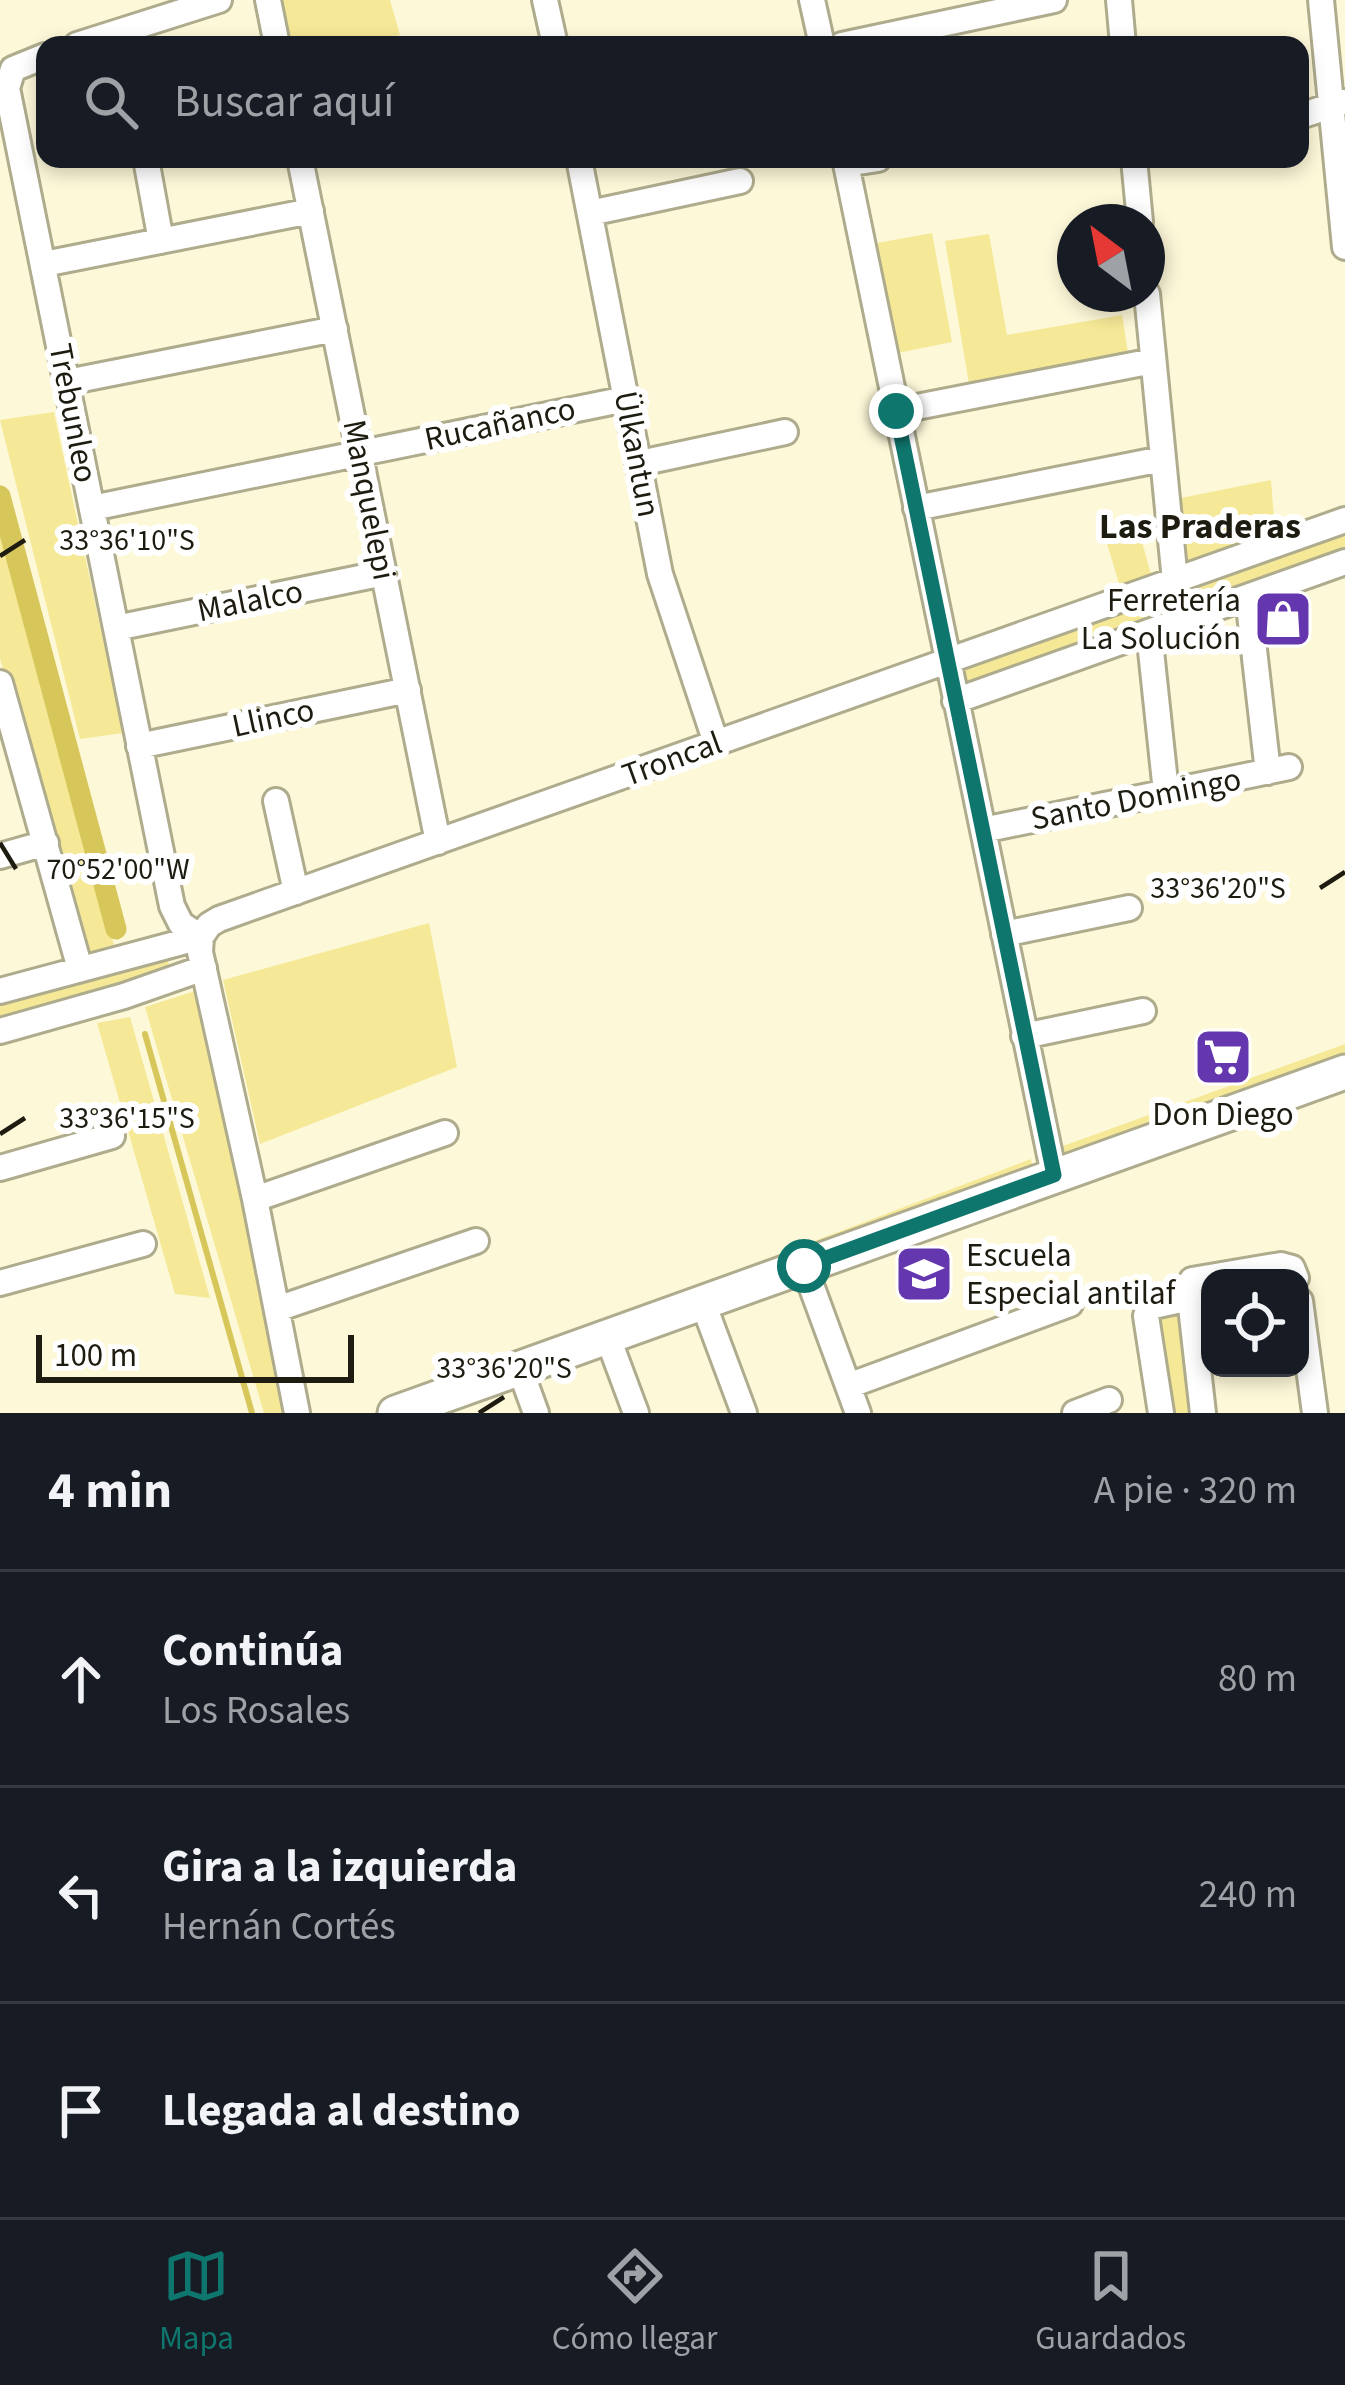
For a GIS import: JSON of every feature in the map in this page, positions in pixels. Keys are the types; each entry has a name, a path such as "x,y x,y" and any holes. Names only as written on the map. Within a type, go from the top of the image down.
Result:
{"street":[{"path":"127,36 219,0"},
{"path":"268,0 275,36"},
{"path":"545,0 553,36"},
{"path":"812,0 820,36"},
{"path":"884,36 1054,0"},
{"path":"1119,0 1122,36"},
{"path":"1321,0 1338,103 1345,247"},
{"name":"Trebunleo","path":"36,60 13,69 7,88 172,907 181,924 201,937"},
{"path":"1309,113 1338,103"},
{"path":"148,168 161,242"},
{"name":"Manquelepi","path":"302,168 438,842"},
{"name":"Ülkantun","path":"581,168 669,606 716,743"},
{"path":"847,168 1054,1175"},
{"path":"1135,168 1138,204"},
{"path":"590,213 740,181"},
{"path":"44,263 310,211"},
{"path":"1149,312 1174,581"},
{"path":"68,382 334,329"},
{"path":"896,411 1153,361"},
{"name":"Rucañanco","path":"92,508 626,399"},
{"path":"640,463 785,433"},
{"path":"916,508 1162,459"},
{"name":"Troncal","path":"0,991 201,937 214,922 296,892 1345,520"},
{"path":"955,700 1345,562"},
{"name":"Malalco","path":"116,628 384,573"},
{"name":"Santo Domingo","path":"982,830 1278,770 1248,597"},
{"path":"1149,632 1166,792"},
{"path":"0,683 8,739 46,843 80,969"},
{"name":"Llinco","path":"139,746 408,690"},
{"path":"276,801 296,892"},
{"path":"0,856 46,843"},
{"path":"1004,934 1129,908"},
{"path":"201,937 297,1413"},
{"path":"0,1031 204,968"},
{"path":"1024,1036 1143,1011"},
{"path":"395,1413 434,1407 520,1369 1345,1072"},
{"path":"255,1199 446,1133"},
{"path":"0,1168 112,1136"},
{"path":"277,1309 476,1241"},
{"path":"0,1283 142,1244"},
{"path":"1252,1269 1281,1265 1288,1269"},
{"path":"804,1266 858,1413"},
{"path":"1201,1276 1192,1280 1190,1298 1203,1413"},
{"path":"1161,1413 1146,1316 1157,1303 1190,1298"},
{"path":"703,1303 744,1413"},
{"path":"848,1386 1070,1304"},
{"path":"608,1338 636,1413"},
{"path":"1309,1368 1315,1413"},
{"path":"520,1369 536,1413"},
{"path":"1075,1413 1109,1400"}],"shaded area":[{"path":"278,0 390,0 400,35 395,36 285,36"},
{"path":"932,233 952,342 893,354 872,244"},
{"path":"989,234 1007,335 1122,315 1128,353 969,384 945,241"},
{"path":"54,412 123,733 80,739 0,420"},
{"path":"1271,480 1275,531 1179,566 1176,499"},
{"path":"0,526 114,945 84,954 0,659"},
{"path":"1139,531 1152,578 1120,587 1106,540"},
{"path":"1345,533 1345,552 967,682 963,668"},
{"path":"429,923 457,1067 260,1144 223,980"},
{"path":"156,954 169,960 167,971 0,1023 0,1004"},
{"path":"198,990 288,1394 287,1413 264,1413 145,1007"},
{"path":"130,1017 210,1298 175,1294 97,1023"},
{"path":"1345,1044 1345,1064 1067,1163 1063,1146"},
{"path":"1031,1159 1034,1175 529,1349"},
{"path":"1177,1308 1192,1413 1167,1413 1152,1312"}],"waterway":[{"path":"0,496 116,929"},
{"path":"145,1034 252,1413"}],"place":[{"name":"Ferretería La Solución","path":"1283,619"},
{"name":"Don Diego","path":"1223,1057"},
{"name":"Escuela Especial antilaf","path":"924,1274"}],"district":[{"name":"Las Praderas","path":"1200,526"}],"route":[{"path":"804,1266 1054,1175 896,411"}]}
